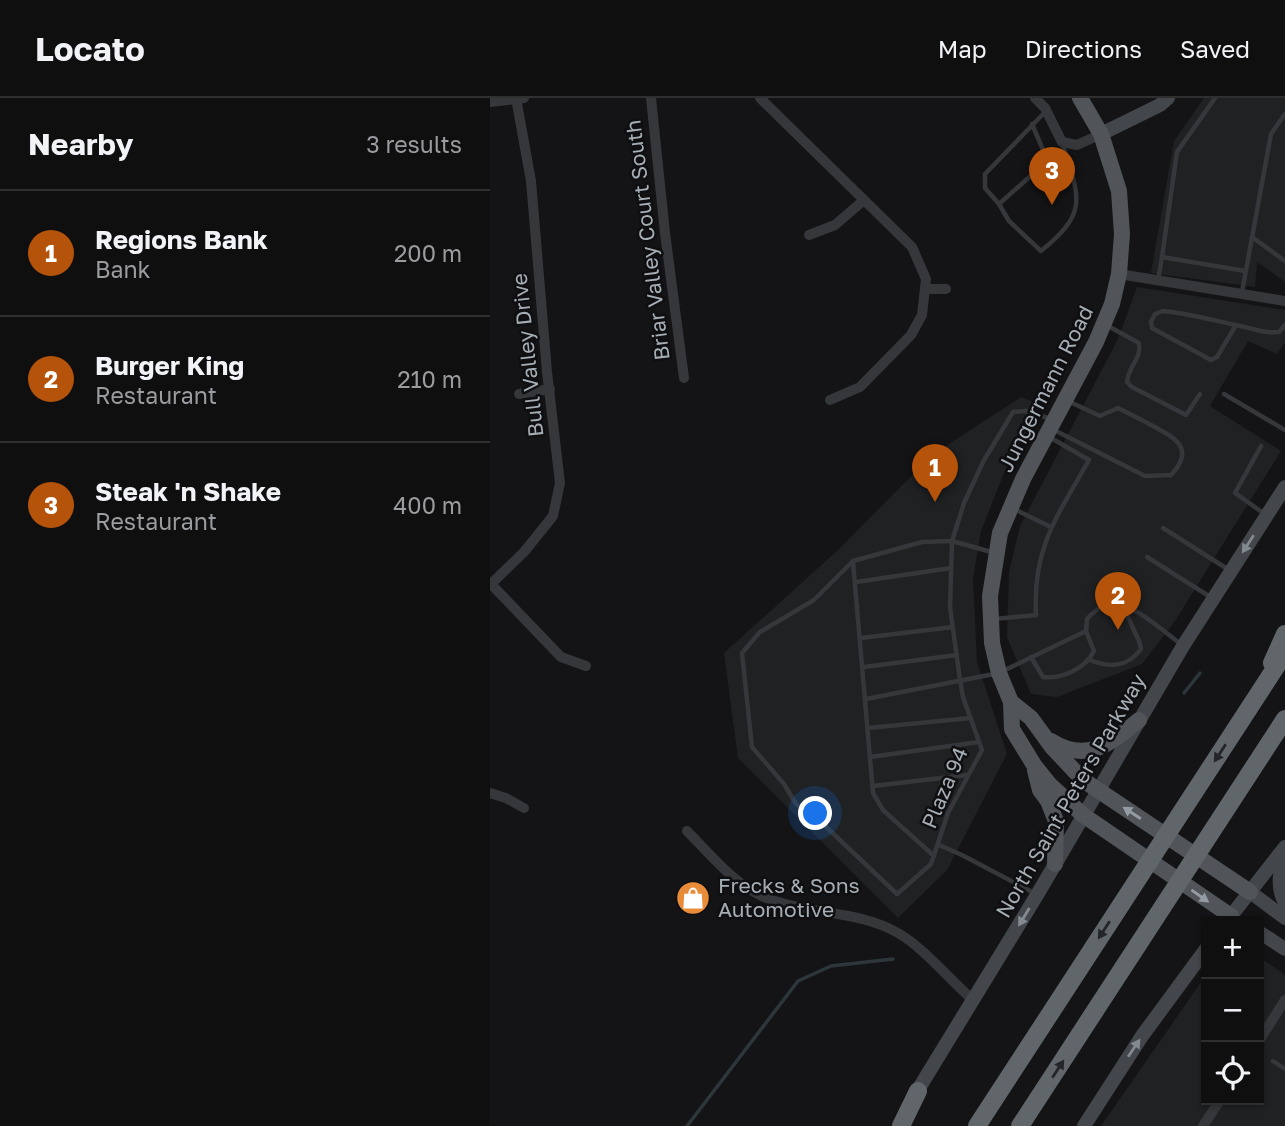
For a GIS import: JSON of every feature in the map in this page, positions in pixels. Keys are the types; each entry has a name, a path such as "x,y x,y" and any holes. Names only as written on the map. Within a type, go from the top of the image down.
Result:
{"highway":[{"path":"1257,695 1285,634"},
{"path":"977,1126 1285,653"},
{"path":"1020,1126 1285,719"},
{"path":"901,1126 918,1091"}],"main road":[{"name":"Jungermann Road","path":"1080,98 1101,134 1114,172 1122,213 1119,274 1104,324 1010,507 996,553 990,596 990,620 999,673 1011,702 1012,729 1034,765 1051,785 1083,816 1227,916"},
{"path":"1101,134 1160,105 1168,98"},
{"name":"North Saint Peters Parkway","path":"893,1126 974,1001 1183,646 1285,486"},
{"name":"Jungermann Road","path":"1011,702 1031,718 1066,764 1098,790 1285,918"},
{"path":"1044,736 1060,747 1084,752 1108,744 1139,720"},
{"path":"1034,765 1040,790 1056,821 1055,864"},
{"path":"1235,916 1250,892 1285,847"},
{"path":"1285,854 1279,875 1279,888 1285,903"},
{"path":"1264,935 1285,949"},
{"path":"1084,1126 1143,1036 1201,956"}],"street":[{"name":"Bull Valley Drive","path":"491,584 524,552 553,516 560,483 531,181 516,98"},
{"path":"490,102 524,98"},
{"name":"Briar Valley Court South","path":"651,98 684,378"},
{"path":"760,98 912,247 926,279 922,315 911,335 860,387 830,400"},
{"path":"1035,98 1046,111 1062,142 1077,145 1101,134"},
{"path":"810,235 835,225 864,200"},
{"path":"1119,274 1285,301"},
{"path":"926,289 946,289"},
{"path":"519,394 550,388"},
{"path":"491,584 561,657 586,666"},
{"path":"490,793 524,808"},
{"path":"687,831 733,877 770,900 879,923 901,934 974,1001"},
{"path":"1264,1033 1285,1000"},
{"path":"1203,1126 1217,1105"}],"lane":[{"path":"1158,282 1177,152 1215,98"},
{"path":"1046,111 985,174 985,188 1009,221 1041,251 1060,236 1073,219 1077,198 1062,142"},
{"path":"1242,292 1271,134 1285,114"},
{"path":"999,204 1035,172 1046,156 1032,124"},
{"path":"1252,237 1285,261"},
{"path":"1162,257 1245,271"},
{"path":"1236,326 1217,357 1211,360 1161,334 1152,328 1151,321 1155,314 1163,312 1236,326 1270,333 1279,332 1285,325"},
{"path":"1104,324 1139,343 1140,351 1127,376 1127,382 1132,387 1186,415 1200,394"},
{"path":"1224,394 1285,430"},
{"path":"1051,428 1145,476 1171,475 1179,467 1183,454 1180,443 1168,434 1118,408 1100,416 1065,400"},
{"name":"Plaza 94","path":"853,561 814,600 760,632 742,653 752,747 784,784 796,804 823,824 897,894 931,864 948,813 982,750 960,680 950,607 952,541 964,503 983,462 1013,412 1026,411 1051,428"},
{"path":"990,620 1036,615 1038,570 1045,539 1089,460 1051,428"},
{"path":"1261,446 1235,493 1266,515"},
{"path":"1010,507 1051,527"},
{"path":"1163,528 1230,571"},
{"path":"934,856 883,810 873,793 853,561 922,542 952,541 996,553"},
{"path":"1147,558 1213,598"},
{"path":"856,582 951,568"},
{"path":"1031,657 1043,677 1056,679 1090,660 1094,652 1086,631 1087,619 1091,613 1109,603 1121,604 1134,610 1183,646"},
{"path":"1090,660 1103,666 1113,666 1130,660 1141,649 1121,604"},
{"path":"861,638 953,626"},
{"path":"866,699 999,673 1086,631"},
{"path":"864,667 957,655"},
{"path":"868,728 971,718"},
{"path":"870,757 979,742"},
{"path":"873,786 968,775"},
{"path":"939,845 1037,895"},
{"path":"1273,1061 1285,1069"}],"shaded area":[{"path":"1204,98 1285,98 1285,282 1257,262 1255,287 1151,273 1174,141"},
{"path":"1137,287 1285,310 1285,342 1277,354 1248,341 1210,406 1281,451 1175,621 1142,664 1057,697 1031,694 1007,637 1009,572 1020,526 1118,339"},
{"path":"1021,397 1041,405 1006,468 981,531 973,579 977,662 1007,754 947,870 898,918 738,758 724,653 838,550 932,455"},
{"path":"1264,960 1285,975 1285,1126 1101,1126 1201,982 1201,1105 1264,1105"}],"waterway":[{"path":"1184,693 1200,673"},
{"path":"687,1126 798,981 831,966 893,959"}],"place":[{"name":"Steak 'n Shake","path":"1052,205"},
{"name":"Regions Bank","path":"935,502"},
{"name":"Burger King","path":"1118,630"},
{"name":"Frecks & Sons Automotive","path":"693,898"}]}
